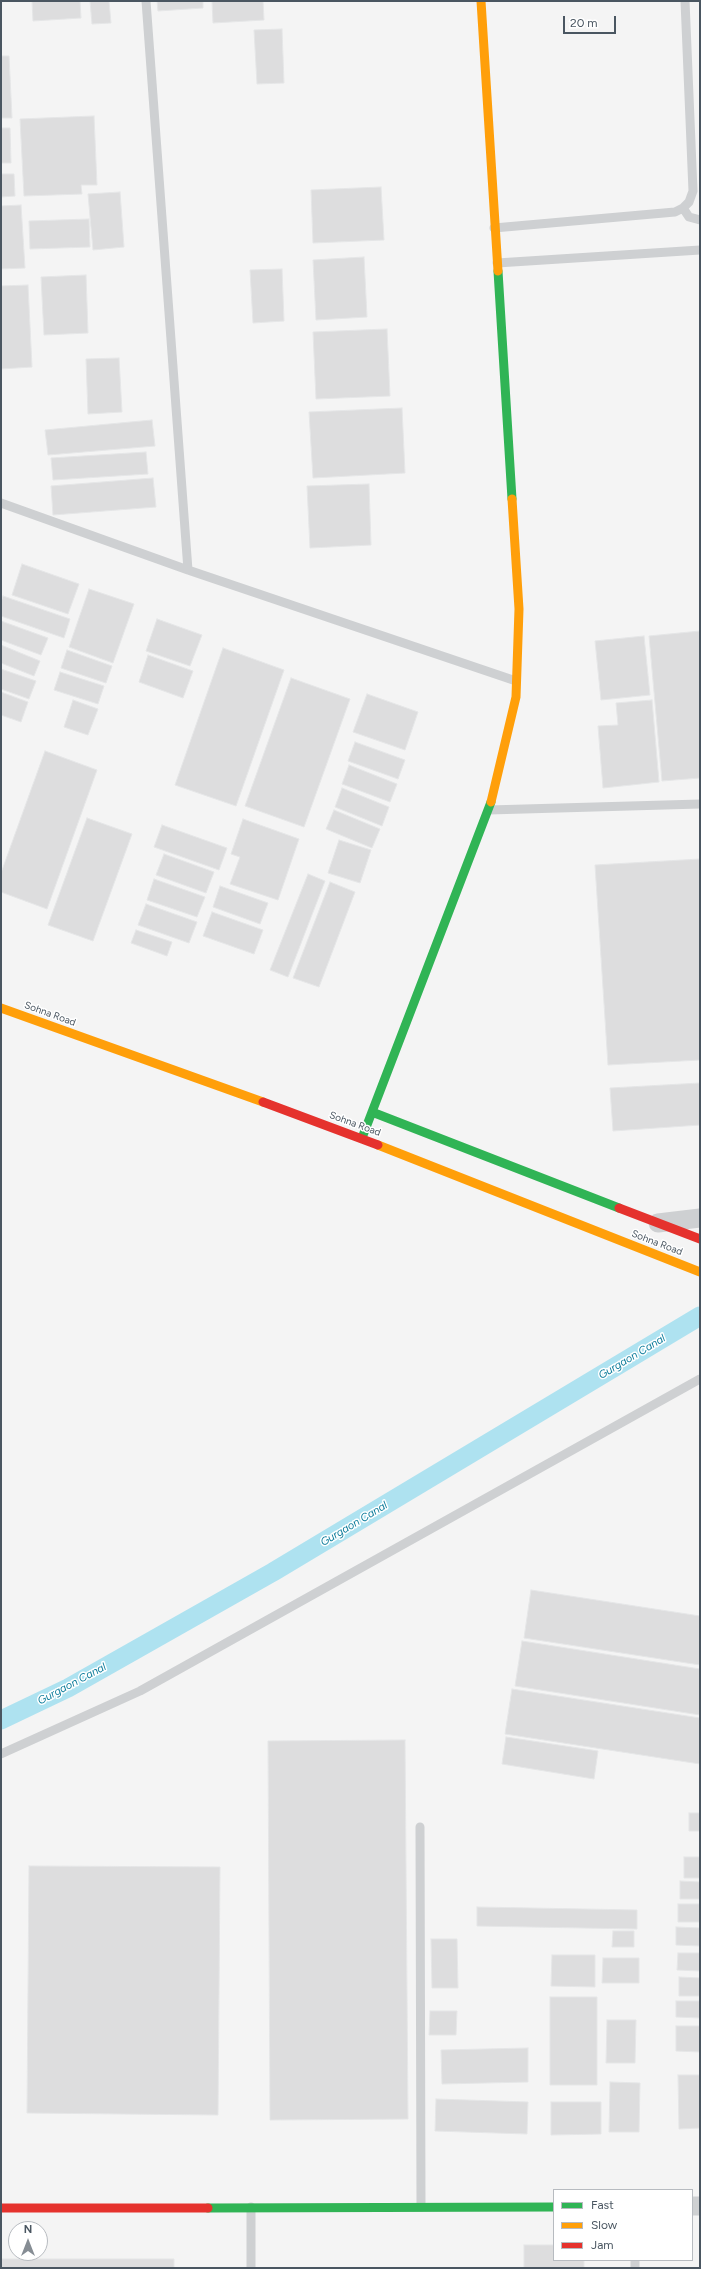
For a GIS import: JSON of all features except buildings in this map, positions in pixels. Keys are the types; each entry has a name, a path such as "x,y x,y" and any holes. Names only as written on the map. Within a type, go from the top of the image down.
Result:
{"street":[{"path":"362,1138 489,810 512,720 517,681 519,609 481,1"},
{"name":"Sohna Road","path":"1,1008 362,1138 699,1271"},
{"path":"372,1112 700,1239"},
{"path":"658,1223 700,1218"},
{"path":"1,2208 553,2207"}],"lane":[{"path":"146,1 188,570"},
{"path":"494,228 675,212 683,208 689,202 693,191 685,1"},
{"path":"683,208 689,217 700,220"},
{"path":"497,263 700,250"},
{"path":"1,503 188,570 517,681"},
{"path":"489,810 700,804"},
{"path":"1,1754 140,1691 700,1379"},
{"path":"420,1827 421,2207"},
{"path":"251,2208 251,2268"}],"waterway":[{"name":"Gurgaon Canal","path":"1,1720 68,1688 273,1572 700,1316"}],"traffic: fast":[{"path":"498,271 512,499"},
{"path":"362,1138 491,802"},
{"path":"372,1112 619,1208"},
{"path":"208,2208 553,2207"}],"traffic: slow":[{"path":"481,1 498,271"},
{"path":"491,802 516,697 519,609 512,499"},
{"path":"1,1008 263,1102"},
{"path":"378,1145 700,1272"}],"traffic: jam":[{"path":"263,1102 378,1145"},
{"path":"619,1208 700,1239"},
{"path":"1,2208 208,2208"}]}
